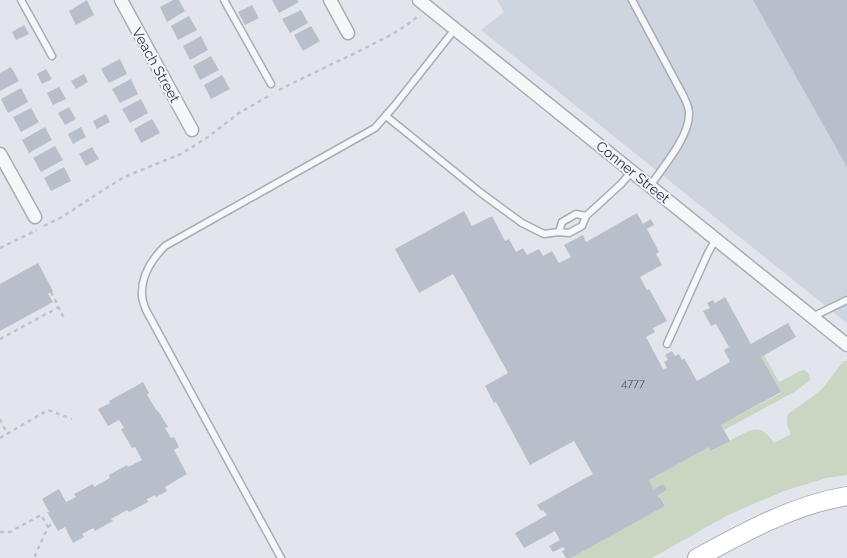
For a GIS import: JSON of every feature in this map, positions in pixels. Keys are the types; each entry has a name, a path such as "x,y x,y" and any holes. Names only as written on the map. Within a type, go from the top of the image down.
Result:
{"main road":[{"path":"697,558 765,522 810,505 847,496"}],"street":[{"name":"Veach Street","path":"121,0 192,130"},
{"path":"330,0 348,33"},
{"name":"Conner Street","path":"419,0 847,345"},
{"path":"0,154 35,217"}],"lane":[{"path":"21,0 52,56"},
{"path":"224,0 271,84"},
{"path":"632,0 684,97 689,113 684,136 649,186"},
{"path":"281,558 146,310 142,295 143,280 149,266 165,246 375,128 455,29"},
{"path":"386,116 481,193 522,222 544,234 569,233 582,226 586,216 621,184 632,171"},
{"path":"559,232 562,222 576,214 586,216"},
{"path":"667,344 708,253 716,240"},
{"path":"812,317 847,300"}],"path":[{"path":"0,248 62,217 124,178 180,154 208,137 239,113 278,90 397,32 416,18"},
{"path":"51,292 66,320"},
{"path":"0,339 59,307"},
{"path":"0,438 48,410 72,419"},
{"path":"0,419 7,434"},
{"path":"0,532 10,532 41,515 48,527"},
{"path":"34,558 48,527 53,524"}],"shaded area":[{"path":"497,0 847,0 847,323 481,30 504,12"}],"green space":[{"path":"764,355 779,382 804,370 809,374 810,380 796,391 724,430 721,425 781,393 761,357"},
{"path":"847,361 847,475 826,478 784,491 728,515 652,558 571,558 665,506 661,497 657,496 667,490 663,484 653,489 649,480 709,447 712,451 748,431 762,431 774,443 791,434 787,422 788,414 823,388"}],"building":[{"path":"87,0 94,15 76,25 69,11"},
{"path":"173,0 179,0 185,11 167,22 160,7"},
{"path":"272,0 297,0 299,2 279,13"},
{"path":"753,0 847,0 847,167"},
{"path":"252,5 259,18 245,25 238,12"},
{"path":"301,10 308,23 290,33 282,19"},
{"path":"189,16 197,30 178,40 171,26"},
{"path":"24,25 29,34 16,40 12,32"},
{"path":"311,26 320,41 303,51 294,35"},
{"path":"201,36 208,50 190,60 183,46"},
{"path":"211,56 219,70 200,80 193,66"},
{"path":"120,59 127,74 109,83 101,69"},
{"path":"11,67 19,81 0,91 0,73"},
{"path":"46,69 52,79 42,84 37,74"},
{"path":"84,74 88,82 76,89 71,81"},
{"path":"222,75 230,89 211,99 204,85"},
{"path":"131,79 138,94 120,103 112,89"},
{"path":"59,87 66,99 53,105 47,93"},
{"path":"21,88 28,102 8,113 1,99"},
{"path":"141,99 148,113 130,123 122,109"},
{"path":"69,107 76,119 65,125 58,113"},
{"path":"31,108 39,122 21,132 13,117"},
{"path":"106,114 110,122 97,129 93,121"},
{"path":"152,119 160,133 141,143 134,129"},
{"path":"45,127 52,140 29,153 22,140"},
{"path":"81,127 86,137 73,144 68,134"},
{"path":"55,146 63,160 41,172 33,158"},
{"path":"92,147 99,159 86,166 79,154"},
{"path":"64,167 71,181 51,191 44,178"},
{"path":"464,211 472,226 492,216 505,241 509,239 516,252 523,248 527,255 539,249 543,256 552,251 559,263 571,257 564,245 583,235 586,242 637,213 643,224 651,219 654,225 647,229 659,252 656,254 662,265 640,277 667,321 653,328 655,332 646,337 663,369 667,368 664,362 668,360 665,355 672,351 675,356 679,354 682,360 684,358 697,381 730,362 724,350 729,347 716,324 711,326 703,311 710,308 707,303 713,300 715,303 725,297 751,344 788,323 796,337 761,357 781,392 721,425 730,441 711,451 709,447 649,480 653,489 663,484 667,490 657,496 660,497 665,506 571,558 566,558 562,551 565,550 563,547 553,552 549,546 560,540 555,531 524,548 515,533 547,515 537,505 593,474 574,441 530,465 496,402 494,403 485,386 508,373 453,274 419,293 395,249"},
{"path":"38,263 53,291 48,294 53,302 0,331 0,284"},
{"path":"143,382 149,393 147,395 168,427 165,428 171,438 174,437 179,447 174,450 187,474 165,487 167,491 147,499 148,502 129,512 127,510 111,519 113,521 95,531 93,528 82,534 84,537 73,543 65,527 58,531 42,499 59,489 66,502 76,497 74,494 93,484 94,487 110,478 109,475 127,465 128,467 142,460 135,447 132,448 121,429 124,428 119,420 108,426 98,409"}]}
